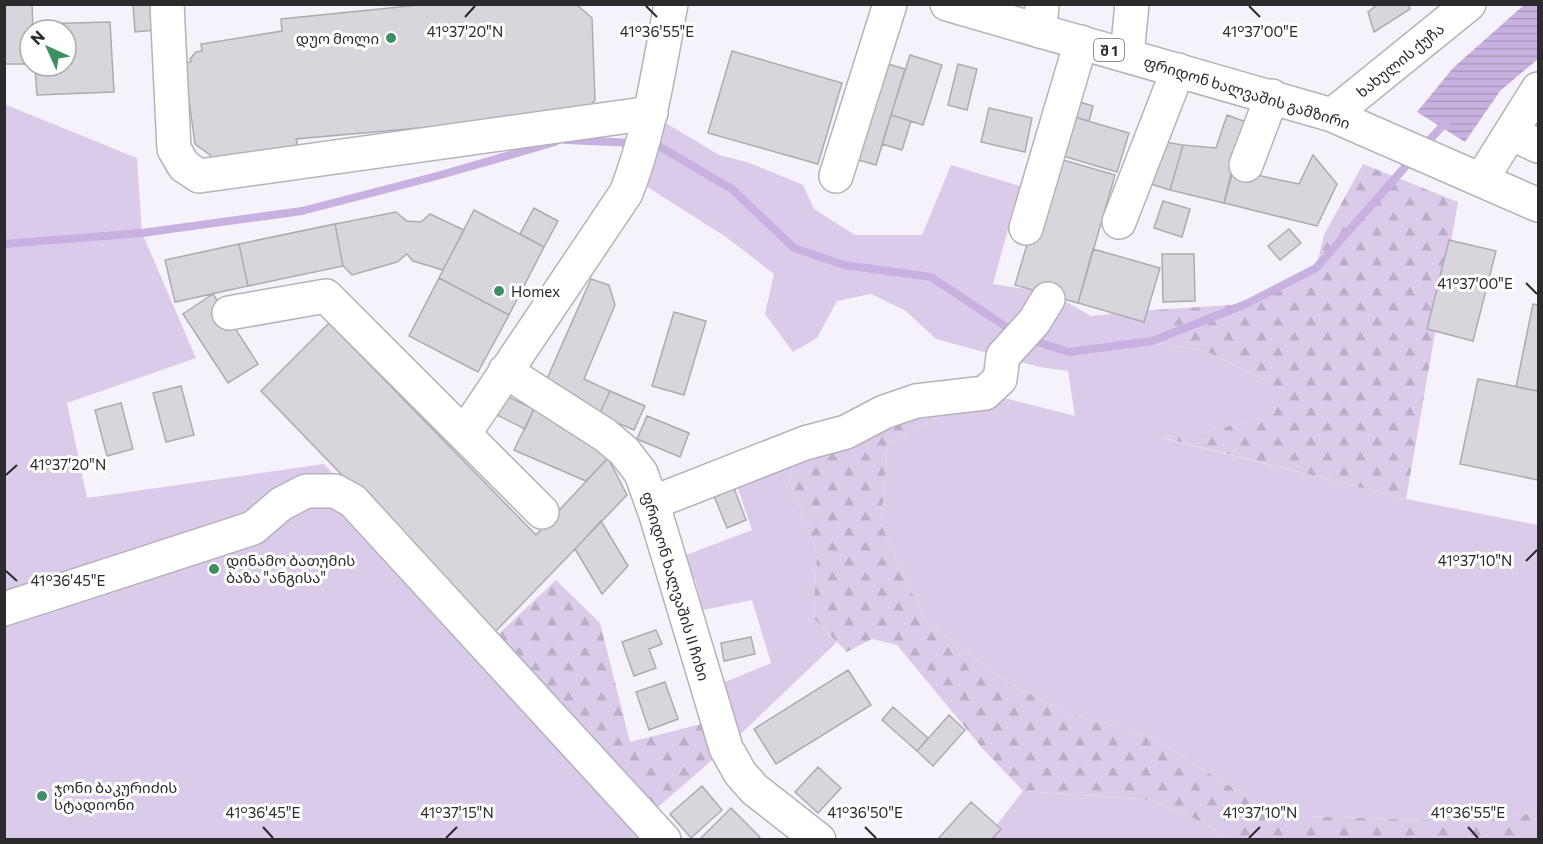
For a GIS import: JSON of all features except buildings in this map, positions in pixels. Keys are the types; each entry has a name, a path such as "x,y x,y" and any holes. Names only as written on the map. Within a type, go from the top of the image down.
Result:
{"main road":[{"path":"167,4 174,149 184,166 199,176 651,112"},
{"path":"464,434 626,193 651,112 671,4"},
{"path":"836,176 891,4"},
{"name":"ფრიდონ ხალვაშის გამზირი","path":"947,4 1041,18 1082,42 1332,115 1539,205"},
{"path":"1127,55 1132,4"},
{"name":"ხახულის ქუჩა","path":"1332,115 1468,4"},
{"path":"1026,228 1082,42"},
{"path":"1119,222 1178,70"},
{"path":"1481,180 1525,140 1539,90"},
{"path":"1246,165 1272,96"},
{"path":"229,313 326,296 542,512"},
{"path":"652,503 805,442 846,432 884,412 916,401 985,393 1000,380 1003,356 1041,311"},
{"name":"ფრიდონ ხალვაშის II ჩიხი","path":"505,371 605,435 624,451 641,473 726,748 740,773 754,789 819,840"},
{"path":"4,609 253,528 281,504 306,491 335,491 353,501 664,840"}],"green space":[{"name":"დინამო ბათუმის ბაზა \"ანგისა\"","path":"4,104 137,158 142,233 196,358 67,403 87,498 324,464 492,640 671,839 5,839"},
{"path":"656,117 719,155 750,163 803,185 814,209 855,235 922,235 951,165 1020,186 993,284 1051,293 1091,316 1152,310 1152,341 1207,352 1270,382 1270,415 1207,432 1162,438 1406,499 1538,525 1538,812 1481,822 1276,815 1153,738 1069,713 1011,685 924,619 881,524 888,443 985,393 1075,416 1068,371 1039,367 936,339 906,311 871,294 837,301 817,338 793,352 765,314 774,274 726,237 641,183"},
{"path":"1363,164 1458,202 1406,499 1160,437 1207,432 1269,415 1270,382 1207,352 1152,341 1152,310 1246,304 1316,268 1324,235"},
{"path":"985,393 888,443 881,524 924,619 1011,685 1069,713 1153,738 1276,815 1481,822 1538,812 1538,839 1228,839 1212,827 1153,800 1023,791 983,749 897,645 872,639 847,652 813,618 817,553 788,477 805,443"},
{"path":"805,443 788,477 817,553 813,618 837,642 726,748 708,689 771,663 752,600 703,610 695,579 677,584 670,561 752,530 732,471"},
{"path":"556,580 600,623 630,742 717,720 726,748 650,814 492,640"},
{"path":"1023,791 1153,800 1212,827 1228,839 985,840"}],"shaded area":[{"path":"1525,4 1538,5 1538,59 1500,91 1465,142 1417,112 1453,68"}],"waterway":[{"path":"1423,147 1447,121"},
{"path":"566,140 635,143"},
{"path":"4,244 142,233 302,211 555,142"},
{"path":"650,144 655,144 732,189 794,248 844,265 931,277 1014,332"},
{"path":"1031,340 1069,352 1152,341 1246,304 1316,268 1413,158"}],"place":[{"name":"დუო მოლი","path":"391,38"},
{"name":"Homex","path":"499,291"},
{"name":"დინამო ბათუმის ბაზა \"ანგისა\"","path":"214,569"},
{"name":"ჯონი ბაკურიძის სტადიონი","path":"42,796"}]}
